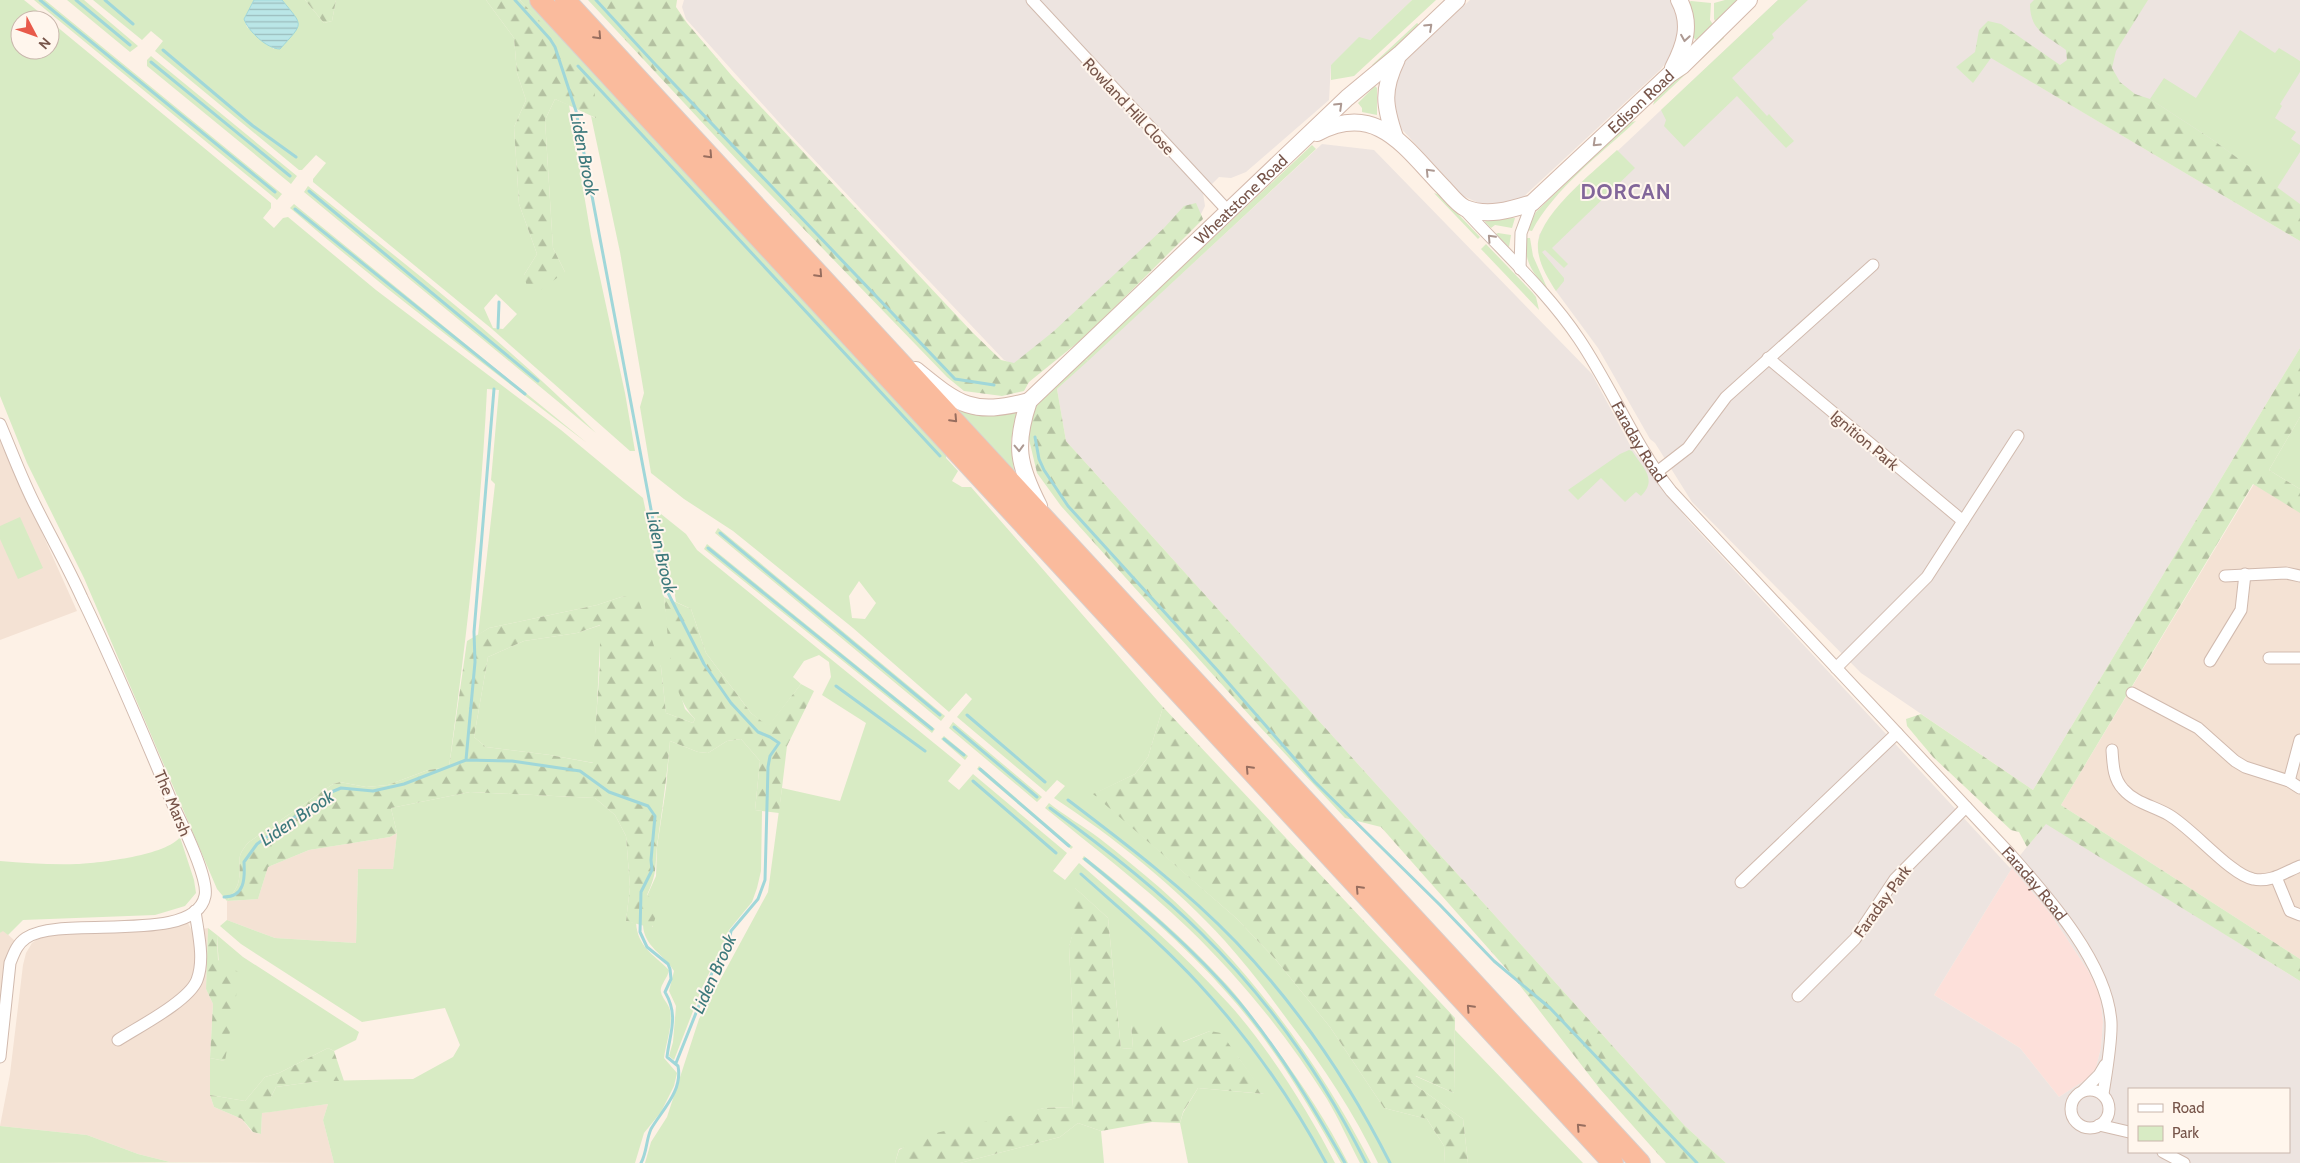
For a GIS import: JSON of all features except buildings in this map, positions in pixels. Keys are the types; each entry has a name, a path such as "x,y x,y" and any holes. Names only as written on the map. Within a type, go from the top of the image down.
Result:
{"highway":[{"path":"540,0 1613,1163"},
{"path":"565,0 1640,1163"}],"main road":[{"name":"Wheatstone Road","path":"1029,401 1347,98 1400,54 1457,0"},
{"path":"1670,74 1681,53 1686,36 1684,13 1679,0"},
{"name":"Edison Road","path":"1462,207 1474,211 1496,212 1532,203 1670,74 1682,66 1749,0"},
{"name":"Faraday Road","path":"1395,138 1389,120 1385,95 1390,74 1400,54"},
{"name":"Faraday Road","path":"1304,140 1333,125 1352,121 1378,128 1395,138 1462,207"},
{"path":"880,341 951,398 961,403 992,408 1029,401 1020,431 1019,456 1025,479 1046,520"}],"street":[{"name":"Rowland Hill Close","path":"1032,0 1228,211"},
{"name":"Edison Road","path":"1520,269 1520,233 1532,203"},
{"name":"Faraday Road","path":"1462,207 1572,328 1590,354 1634,436 1657,472 1691,514 1966,807 2039,888 2092,963 2102,982 2111,1022 2103,1094"},
{"path":"1657,472 1688,448 1726,397 1873,265"},
{"name":"Ignition Park","path":"1768,358 1963,521"},
{"name":"The Marsh","path":"0,424 36,506 57,544 117,671 205,882 205,898 195,911"},
{"path":"1836,668 1921,585 2018,436"},
{"path":"2210,661 2241,610 2245,574"},
{"path":"2226,576 2245,574 2300,576"},
{"path":"2268,658 2300,658"},
{"path":"2132,693 2198,728 2224,752 2245,767 2289,781 2300,788"},
{"path":"1741,882 1897,733"},
{"path":"2289,781 2300,740"},
{"path":"2112,750 2113,765 2118,784 2130,796 2168,814 2180,822 2244,876 2259,880 2276,877 2300,866"},
{"path":"2100,765 2113,765"},
{"name":"Faraday Park","path":"1798,996 1855,939 1895,879 1906,866 1966,807"},
{"path":"2276,877 2290,911 2300,916"},
{"path":"0,1057 10,963 18,946 29,936 43,930 62,928 125,928 170,922 195,911 200,960 198,978 194,986 182,998 118,1040"},
{"path":"2106,1064 2099,1075 2084,1090 2078,1093 2071,1103 2072,1116 2082,1127 2092,1128 2099,1126 2128,1132"},
{"path":"2084,1090 2094,1090 2103,1094 2109,1109 2128,1131"},
{"path":"2099,1126 2106,1119 2109,1109"},
{"path":"2165,1153 2184,1163"}],"shaded area":[{"path":"684,0 1412,0 1370,40 1331,65 1329,100 1246,172 1231,178 1219,177 1203,193 1205,206 1198,220 1036,375 1004,360 785,129 686,19 682,7"},
{"path":"1470,0 1671,0 1680,22 1673,54 1660,70 1520,200 1511,205 1481,204 1463,196 1398,125 1394,117 1394,75 1402,64"},
{"path":"1778,0 2300,0 2300,227 1990,57 2300,241 2300,348 2033,790 1861,673 1692,502 1655,443 1650,439 1598,348 1556,291 1541,262 1538,250 1539,235 1559,206"},
{"path":"1322,144 1374,150 1592,374 1631,447 1688,520 2010,868 2046,823 2300,981 2300,1163 1726,1163 1685,1126 1066,441 1057,389","holes":["2012,868 2050,913 2089,972 2100,995 2103,1022 2101,1048 2096,1068 2087,1079 2059,1097 2020,1048 1934,995"]},
{"path":"0,439 77,611 0,640"},
{"path":"2254,484 2300,512 2300,959 2061,805"},
{"path":"397,833 393,870 358,869 356,943 275,938 227,920 227,901 258,899 268,867 309,850 390,837"},
{"path":"2012,868 2050,913 2089,972 2100,995 2103,1022 2101,1048 2096,1068 2087,1079 2059,1097 2020,1048 1934,995"},
{"path":"188,923 192,931 208,928 206,989 213,1004 210,1095 214,1107 242,1119 252,1132 261,1134 262,1113 328,1104 323,1120 334,1163 170,1162 138,1154 87,1135 0,1126 10,1074 23,965 26,953 32,943 42,936 163,928"},
{"path":"3,930 15,941 6,957 0,1034 0,933"}],"green space":[{"path":"0,0 24,0 36,10 10,10 10,60 60,60 60,29 271,203 271,208 263,218 274,228 283,218 288,217 376,290 561,430 643,498 664,597 674,674 685,709 695,719 693,723 666,713 661,667 624,596 597,605 489,628 478,635 495,484 491,480 499,390 487,389 481,484 472,578 449,767 428,770 388,785 366,787 340,782 333,784 244,847 240,856 239,879 227,901 217,889 84,578 27,463 0,396"},
{"path":"34,0 45,0 57,10 46,10"},
{"path":"67,0 84,0 138,46 130,52"},
{"path":"93,0 254,0 244,19 247,27 274,49 282,0 305,0 324,23 332,21 336,0 486,0 514,38 517,73 526,100 514,127 519,204 537,254 524,275 565,272 553,248 545,120 555,99 569,105 591,236 625,393 635,451 630,451 492,329 313,182 313,179 326,163 316,155 302,170 299,170 155,51 163,41 151,31 142,40","holes":["496,294 517,314 503,329 493,328 484,308"]},
{"path":"305,0 336,0 332,21 324,23"},
{"path":"486,0 520,0 594,79 596,118 555,99 545,120 553,248 565,272 530,298 524,275 537,254 519,204 514,127 526,100 517,73 514,38"},
{"path":"520,0 530,0 947,450 946,458 958,471 952,481 962,487 971,487 1163,707 1148,757 1135,774 1094,794 1236,918 1276,960 1330,1027 1384,1108 1427,1119 1444,1146 1445,1163 1378,1163 1359,1126 1326,1073 1274,1001 1242,961 1206,921 1166,883 1122,846 1054,798 1065,786 1057,780 1046,792 957,717 972,699 966,693 949,712 853,628 733,531 684,499 651,473 640,407 644,393 620,252 591,116 595,118 545,28","holes":["859,581 876,603 865,619 852,618 849,596"]},
{"path":"588,0 677,0 676,7 687,23 732,76 972,332 1001,360 1014,363 1054,331 1164,228 1184,206 1196,203 1203,219 1087,335 1029,382 1024,391 1002,396 964,391 947,377 740,163"},
{"path":"1412,0 1436,0 1354,76 1331,80 1331,65 1359,37 1370,40"},
{"path":"1725,0 1740,0 1716,23 1714,19 1714,3"},
{"path":"1778,0 1808,0 1772,34 1774,38 1732,78 1767,116 1769,114 1794,141 1786,148 1737,96 1684,147 1664,126 1666,120 1661,110"},
{"path":"2034,0 2148,0 2116,51 2112,68 2120,82 2135,94 2150,99 2213,140 2300,204 2300,241 1991,58 1973,83 1956,67 1975,52 1979,30 1988,21 2001,24 2060,65 2067,60 2066,50 2040,32 2036,26 2030,4"},
{"path":"1689,2 1711,3 1710,20 1714,26 1697,41 1694,38 1694,18"},
{"path":"60,12 282,194 277,200 60,21"},
{"path":"1417,23 1421,26 1374,66 1372,65"},
{"path":"2240,30 2275,53 2279,48 2300,61 2300,72 2280,104 2282,106 2275,118 2296,132 2291,139 2300,145 2300,152 2277,188 2213,140 2150,99 2164,78 2196,98"},
{"path":"1722,35 1724,38 1653,105 1655,99"},
{"path":"151,56 297,176 291,184 147,66 147,60"},
{"path":"1375,86 1377,88 1377,115 1362,112 1362,108 1358,103"},
{"path":"1636,121 1565,186 1541,216 1532,231 1527,230 1536,212 1628,123"},
{"path":"1312,145 1316,149 1088,361 1085,358"},
{"path":"1617,150 1635,168 1552,248 1568,264 1564,268 1545,250 1542,252 1564,278 1564,281 1556,291 1540,260 1538,249 1540,236 1546,223 1568,195"},
{"path":"308,186 492,336 596,433 304,192"},
{"path":"1434,193 1440,195 1480,237 1478,239"},
{"path":"294,204 587,443 363,269 290,208"},
{"path":"1515,218 1512,228 1495,225 1491,228 1485,222 1486,219"},
{"path":"1496,234 1511,235 1509,247"},
{"path":"1525,238 1530,238 1533,256 1548,290 1530,267 1526,254"},
{"path":"1486,244 1532,292 1536,297 1539,310 1481,249"},
{"path":"2300,348 2300,417 2269,470 2300,489 2300,513 2253,484 2061,805 2300,959 2300,981 2046,824 2027,847 2019,832 2011,830 1933,757 1907,726 1906,719 1921,714 2033,790"},
{"path":"1085,358 1088,361 1057,389 1066,441 1685,1126 1726,1163 1666,1163 1600,1089 1511,974 1381,827 1345,818 1261,728 1061,506 1037,473 1028,435 1035,406"},
{"path":"957,410 989,416 1017,411 1011,441 1014,471"},
{"path":"2300,417 2300,489 2269,470"},
{"path":"1629,450 1632,451 1644,468 1649,479 1646,490 1641,496 1636,492 1625,502 1601,478 1578,500 1568,490 1620,454"},
{"path":"656,510 686,534 697,550 961,765 948,781 959,790 973,774 1067,853 1053,871 1065,880 1079,863 1175,949 1229,1004 1258,1039 1300,1101 1335,1163 1188,1163 1180,1123 1183,1113 1198,1088 1264,1094 1238,1057 1210,1031 1182,1042 1131,1025 1133,1048 1121,1049 1108,918 1075,888 1078,916 1069,947 1075,1064 1072,1107 1044,1108 899,1149 895,1163 645,1163 651,1142 667,1117 699,1019 768,892 782,788 840,801 866,723 822,695 831,677 829,662 819,655 804,661 793,677 801,684 768,727 751,713 706,653 691,609 676,602 672,578 667,576"},
{"path":"20,517 43,568 18,579 0,539 0,526"},
{"path":"718,528 945,716 941,721 715,533"},
{"path":"707,544 935,729 932,733 704,549"},
{"path":"624,596 639,601 661,667 666,713 693,723 695,719 686,707 674,678 664,597 691,609 706,653 751,713 768,726 801,684 814,691 787,746 779,813 755,810 760,761 741,739 727,741 708,753 698,752 670,741 655,871 647,895 660,904 652,928 626,921 630,887 626,836 615,815 595,798 470,792 391,808 397,833 390,837 309,850 268,867 258,899 227,901 239,879 240,856 244,847 333,784 340,782 366,787 388,785 428,770 449,767 467,641 489,628 597,605","holes":["600,625 600,663 593,763 550,755 486,747 474,737 488,657 524,641 577,633"]},
{"path":"601,625 594,763 486,747 474,737 488,657 524,641 577,633"},
{"path":"1163,707 1455,1018 1454,1093 1416,1076 1411,1082 1463,1119 1468,1163 1445,1163 1444,1146 1427,1119 1384,1108 1330,1027 1276,960 1236,918 1093,794 1135,774 1148,757"},
{"path":"953,722 1042,797 1037,802 949,728"},
{"path":"944,736 968,756 965,760 941,739"},
{"path":"741,739 760,761 755,810 762,811 761,871 752,902 729,930 723,950 702,988 674,1060 669,1056 673,1042 676,1006 669,991 674,971 651,945 644,933 643,925 653,927 647,896 656,876 657,847 666,788 670,741 698,752 708,753 727,741"},
{"path":"979,766 1073,847 1071,849 977,769"},
{"path":"470,792 595,798 615,815 626,836 630,887 626,921 636,923 637,931 643,944 669,970 661,990 671,1016 664,1058 677,1073 674,1086 661,1112 644,1133 635,1163 334,1163 323,1120 328,1104 271,1112 271,1097 276,1087 319,1081 413,1079 453,1057 460,1045 445,1008 362,1022 241,944 220,926 227,920 275,938 356,943 358,869 393,869 397,833 391,808"},
{"path":"1049,803 1099,838 1145,875 1223,949 1304,1051 1328,1087 1371,1163 1360,1163 1331,1107 1312,1076 1280,1031 1245,988 1188,928 1118,866 1045,808"},
{"path":"180,837 194,880 196,893 185,906 155,915 23,920 8,935 3,931 0,933 0,861 58,864 101,862 132,857 162,849"},
{"path":"1084,856 1177,934 1235,994 1306,1091 1348,1163 1341,1163 1303,1097 1275,1054 1227,993 1175,940 1082,859"},
{"path":"1074,887 1108,918 1121,1049 1133,1048 1131,1025 1180,1022 1183,1042 1210,1031 1221,1033 1265,1094 1198,1088 1183,1112 1180,1123 1152,1122 1101,1131 1078,1123 1060,1137 960,1163 895,1163 899,1150 923,1136 1044,1108 1072,1107 1075,1064 1069,947 1077,916 1068,904"},
{"path":"208,928 217,935 218,960 240,973 225,1061 210,1058 213,1004 206,989"},
{"path":"217,935 243,957 359,1032 356,1040 334,1051 328,1048 279,1073 265,1077 245,1101 210,1095 210,1058 225,1061"},
{"path":"1455,1030 1583,1163 1468,1163 1463,1119 1411,1082 1415,1076 1454,1093"},
{"path":"328,1048 334,1051 344,1081 319,1081 276,1087 271,1097 271,1112 262,1113 261,1134 253,1132 242,1119 214,1107 210,1095 245,1101 265,1077 279,1073"},
{"path":"1078,1123 1101,1131 1104,1163 960,1163 1060,1137"},
{"path":"0,1126 87,1135 138,1154 170,1162 231,1162 0,1163"}],"water":[{"path":"254,0 282,0 297,20 297,29 280,49 264,43 246,24 244,19"}],"waterway":[{"path":"40,0 275,192"},
{"path":"76,0 130,45"},
{"path":"105,0 133,24"},
{"name":"Liden Brook","path":"515,0 555,47 576,111 666,589 704,664 731,703 758,732 779,743 770,756 768,767 765,880 758,899 731,931 727,952 712,973 676,1063"},
{"path":"596,0 955,379 994,385"},
{"path":"163,50 253,126 296,157"},
{"path":"151,62 290,176"},
{"path":"578,66 940,456"},
{"path":"309,191 538,381"},
{"path":"295,209 525,394"},
{"path":"498,328 499,302"},
{"path":"466,760 475,662 474,632 494,389"},
{"path":"1035,437 1039,459 1044,470 1068,506 1218,671 1315,782 1494,961 1550,1008 1697,1163"},
{"path":"720,533 940,715"},
{"path":"708,548 932,729"},
{"path":"836,686 925,751"},
{"path":"967,715 1045,782"},
{"path":"954,727 1037,797"},
{"path":"944,739 964,755"},
{"name":"Liden Brook","path":"224,897 236,894 240,890 244,880 244,862 257,844 329,793 341,788 373,791 404,784 466,760 512,761 580,771 609,792 648,806 655,816 651,860 652,870 641,892 640,932 647,947 668,964 670,969 671,979 665,992 673,1017 667,1057 678,1066 679,1075 675,1092 651,1129 641,1163"},
{"path":"980,769 1069,846"},
{"path":"973,781 1056,853"},
{"path":"1068,800 1176,885 1217,922 1259,967 1302,1020 1340,1075 1390,1163"},
{"path":"1050,808 1147,883 1201,933 1250,985 1313,1071 1350,1132 1366,1163"},
{"path":"1085,859 1145,909 1221,981 1282,1059 1345,1163"},
{"path":"1081,874 1170,954 1234,1025 1268,1069 1313,1139 1326,1163"}],"district":[{"name":"DORCAN","path":"1626,192"}]}
